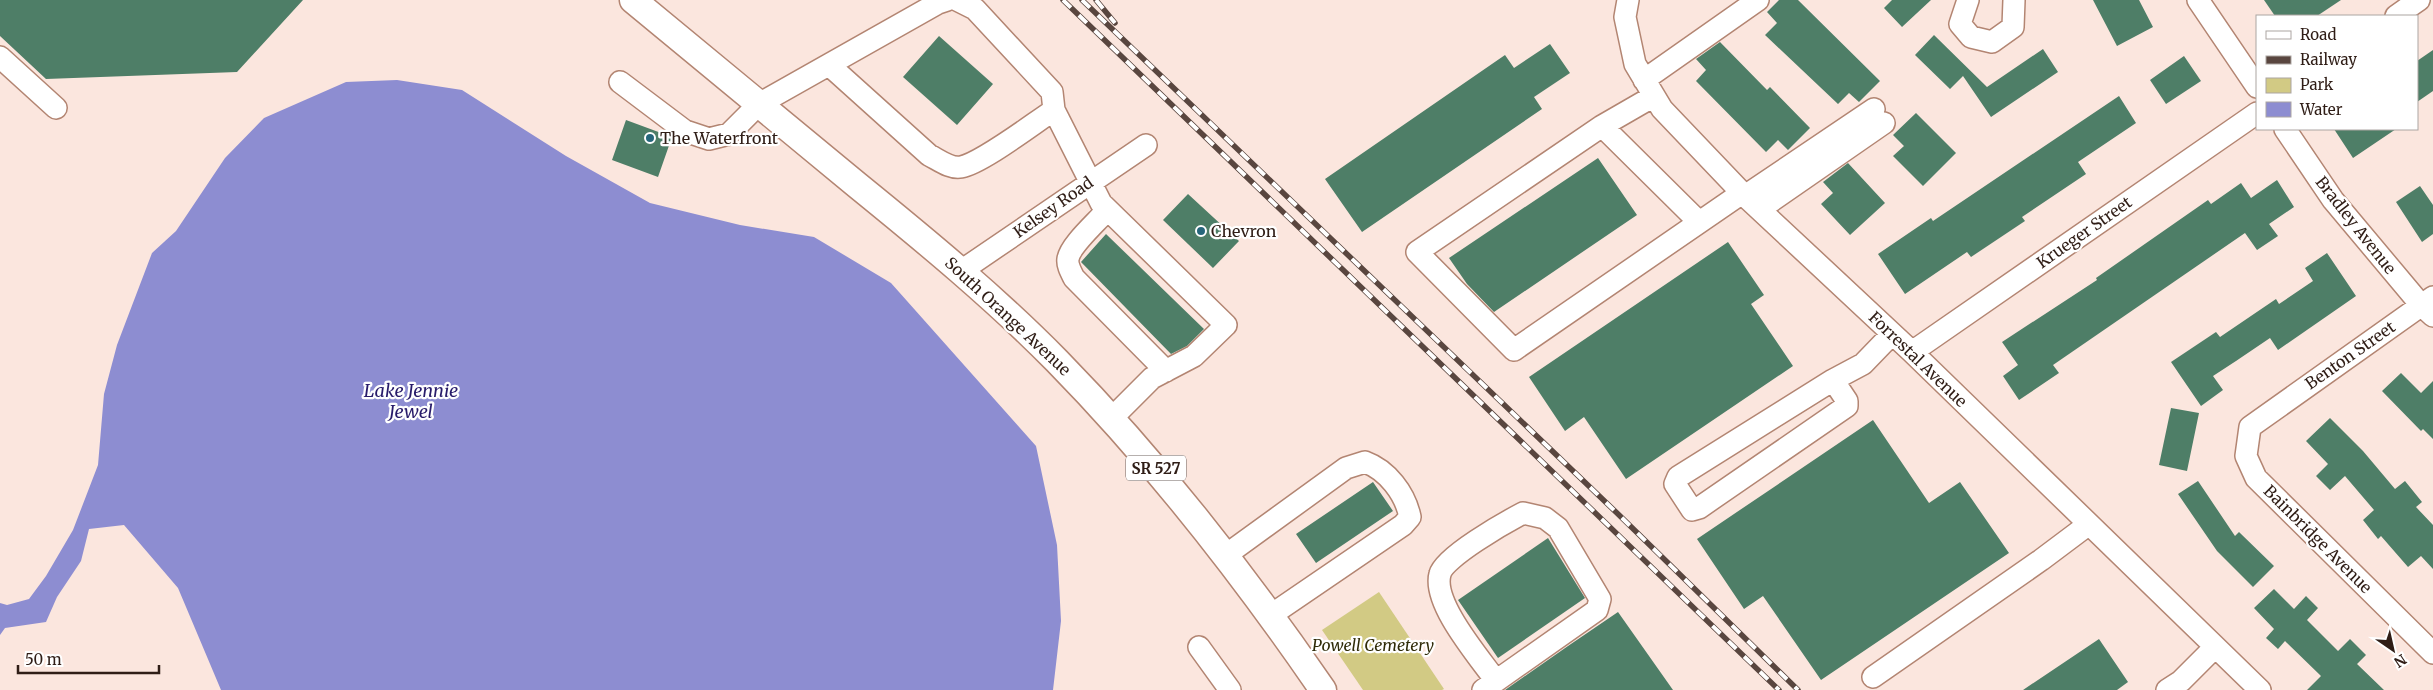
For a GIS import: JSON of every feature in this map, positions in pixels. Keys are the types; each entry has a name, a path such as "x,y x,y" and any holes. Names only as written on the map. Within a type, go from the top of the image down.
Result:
{"main road":[{"name":"South Orange Avenue","path":"633,0 961,271 1055,359 1112,418 1170,484 1271,615 1323,690"}],"street":[{"path":"620,82 685,131 709,139 729,134 759,104 938,2 947,0"},
{"path":"957,0 975,9 1052,92 1054,110 1101,203 1226,325 1194,356 1152,378 1112,418"},
{"name":"Forrestal Avenue","path":"1628,0 1625,17 1635,64 1662,109 1749,199 1912,352 2215,647 2254,688"},
{"path":"1758,0 1602,126 1416,252 1514,350 1699,222 1749,199 1879,116"},
{"path":"1968,0 1960,24 1971,37 1992,42 2013,28 2014,0"},
{"path":"2198,0 2256,86"},
{"path":"2397,15 2419,0"},
{"path":"0,57 56,108"},
{"path":"829,64 929,155 945,164 961,167 979,160 1054,110"},
{"name":"Krueger Street","path":"1912,352 2256,114"},
{"path":"1602,126 1699,222"},
{"name":"Bradley Avenue","path":"2286,130 2333,200 2429,306"},
{"name":"Kelsey Road","path":"961,271 1146,145"},
{"path":"1108,210 1071,250 1068,260 1070,269 1074,278 1166,371"},
{"name":"Benton Street","path":"2267,414 2429,306"},
{"path":"1833,380 1847,401 1847,406 1699,508 1692,510 1676,484 1678,477 1833,380 1864,364 1892,334"},
{"name":"Bainbridge Avenue","path":"2267,414 2250,427 2246,456 2256,478 2433,653"},
{"path":"1226,555 1346,468 1365,462 1379,467 1394,484 1408,505 1410,516 1403,525 1271,615"},
{"path":"1523,513 1545,518 1558,528 1600,599 1597,610 1490,686 1449,614 1438,589 1440,573 1447,562 1500,525 1523,513"},
{"path":"1873,677 2041,560 2089,524"},
{"path":"1199,647 1230,690"},
{"path":"2167,690 2181,680 2215,647"}],"green space":[{"name":"Powell Cemetery","path":"1379,592 1444,689 1363,690 1322,630"}],"water":[{"name":"Lake Jennie Jewel","path":"397,80 462,90 566,156 650,203 740,225 814,237 891,283 1036,446 1057,545 1061,621 1053,690 221,690 178,588 124,525 89,529 81,561 57,597 46,622 5,628 0,635 0,603 7,605 29,599 46,576 73,530 98,465 104,394 117,345 152,253 176,231 225,158 264,118 346,82"}],"building":[{"path":"0,0 303,0 237,72 46,79 0,36"},
{"path":"1779,0 1798,0 1880,81 1859,102 1849,93 1838,104 1765,35 1777,23 1767,12"},
{"path":"1892,0 1931,0 1902,27 1884,8"},
{"path":"2093,0 2139,0 2153,27 2117,46"},
{"path":"2264,0 2341,0 2318,15 2274,15"},
{"path":"1934,35 1987,87 2043,49 2058,72 1991,117 1963,76 1950,89 1915,55"},
{"path":"939,36 993,84 957,125 903,77"},
{"path":"1720,42 1767,90 1770,87 1810,128 1788,150 1778,140 1766,152 1696,81 1706,70 1696,59"},
{"path":"1550,44 1570,73 1534,97 1542,109 1362,232 1325,179 1505,55 1514,68"},
{"path":"2433,50 2433,91 2418,101 2418,60"},
{"path":"2184,56 2201,81 2166,104 2150,80"},
{"path":"2119,96 2136,123 2078,162 2086,174 2022,217 2025,221 1971,257 1967,252 1905,294 1878,254 1931,218 1933,221"},
{"path":"1916,113 1956,153 1923,186 1893,156 1904,146 1893,135"},
{"path":"626,120 672,137 658,177 612,160"},
{"path":"2335,130 2395,130 2353,158"},
{"path":"1598,158 1637,215 1494,312 1467,284 1449,258"},
{"path":"1848,163 1885,203 1850,235 1821,204 1833,193 1823,182"},
{"path":"2277,180 2294,207 2269,224 2278,236 2257,250 2245,233 2053,365 2059,373 2019,400 2003,376 2018,365 2002,342 2097,280 2096,278 2208,200 2211,204 2241,183 2251,198"},
{"path":"2420,186 2433,205 2433,234 2422,242 2396,202"},
{"name":"Chevron","path":"1188,194 1239,241 1213,268 1163,220"},
{"path":"1106,234 1204,329 1187,346 1171,354 1081,262"},
{"path":"1728,242 1764,295 1751,304 1793,366 1626,479 1584,417 1565,431 1529,377"},
{"path":"2327,253 2356,296 2278,350 2270,338 2213,376 2223,390 2201,406 2171,362 2216,332 2220,337 2276,299 2279,304 2313,281 2305,268"},
{"path":"2401,373 2421,393 2433,381 2433,439 2423,429 2421,431 2382,391"},
{"path":"2171,408 2199,413 2187,471 2159,465"},
{"path":"2330,418 2363,451 2395,489 2405,481 2422,502 2416,507 2433,525 2433,569 2421,556 2408,567 2381,536 2378,539 2363,520 2374,510 2345,476 2330,490 2316,476 2328,464 2306,441"},
{"path":"1873,420 1929,503 1960,482 2009,553 1821,680 1763,596 1744,609 1697,539"},
{"path":"2198,481 2235,536 2239,532 2274,566 2253,587 2217,551 2178,494"},
{"path":"1373,482 1393,511 1316,563 1296,534"},
{"path":"1548,538 1585,598 1498,658 1458,600"},
{"path":"2274,589 2294,609 2306,596 2318,608 2307,620 2338,651 2350,639 2366,655 2357,664 2384,690 2307,690 2321,676 2285,641 2278,649 2266,638 2274,629 2254,608"},
{"path":"1618,612 1673,690 1505,690 1568,646"},
{"path":"2099,639 2128,682 2117,690 2023,690"}],"railway":[{"path":"1063,0 1779,690"},
{"path":"1082,0 1618,514 1798,690"},
{"path":"1096,0 1115,23"}],"place":[{"name":"The Waterfront","path":"650,138"},
{"name":"Chevron","path":"1201,231"}]}
